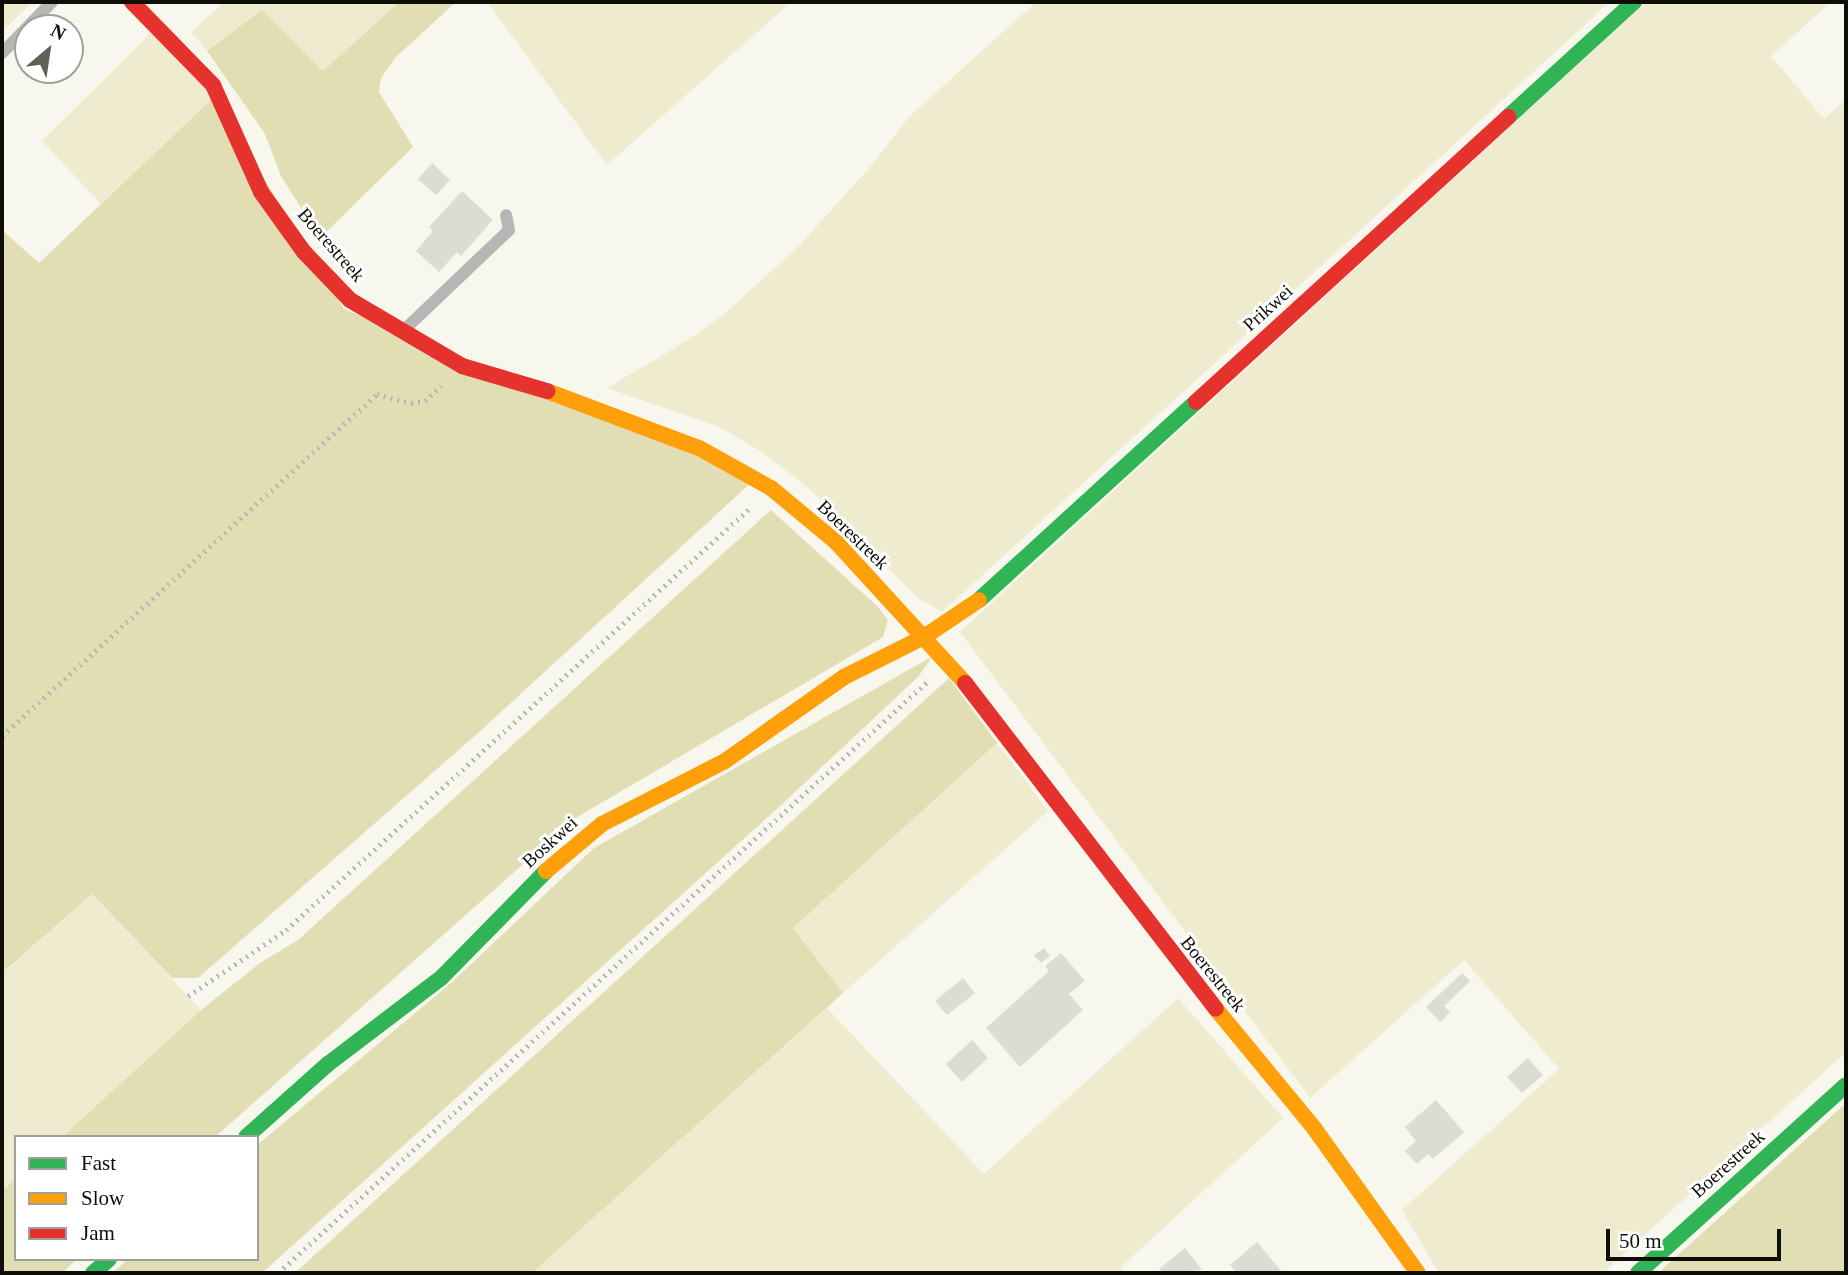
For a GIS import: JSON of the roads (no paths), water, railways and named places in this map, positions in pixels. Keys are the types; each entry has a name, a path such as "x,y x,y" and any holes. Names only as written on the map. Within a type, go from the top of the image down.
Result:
{"street":[{"name":"Boerestreek","path":"132,2 213,85 261,192 304,252 350,300 401,333 462,366 519,380 699,448 771,488 836,542 949,662 1154,936 1314,1128 1418,1273"},
{"name":"Prikwei","path":"924,638 974,605 1634,2"},
{"name":"Boskwei","path":"248,1135 328,1064 442,978 549,868 602,824 725,761 844,677 924,638"},
{"name":"Boerestreek","path":"1638,1273 1846,1086"},
{"path":"93,1273 108,1261"}],"lane":[{"path":"2,53 52,2"},
{"path":"401,333 509,230 506,215"}]}
